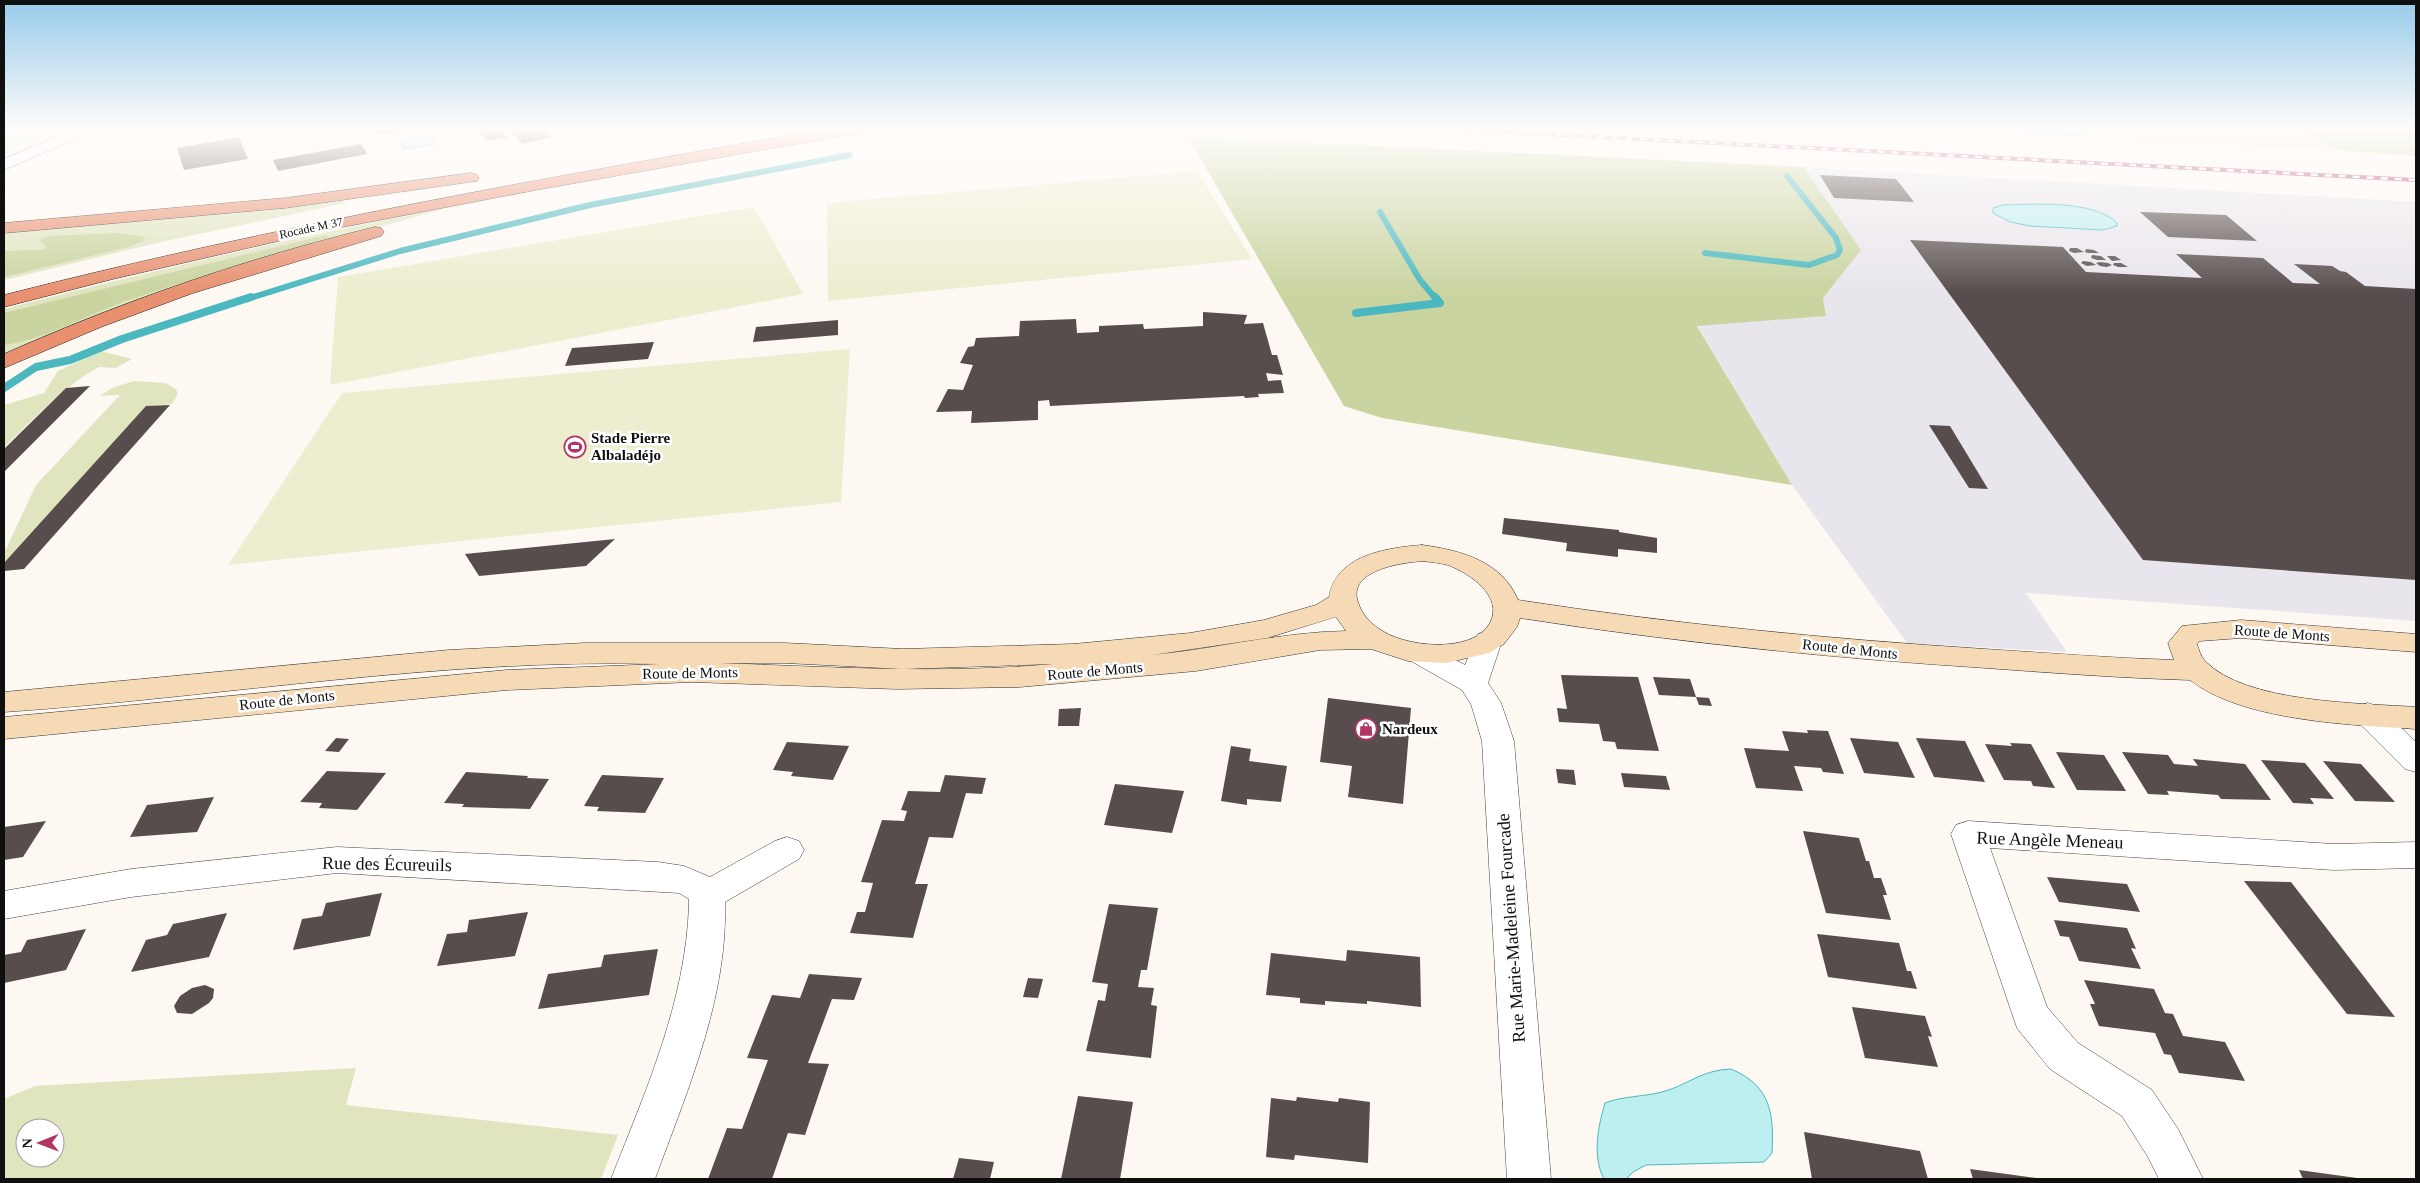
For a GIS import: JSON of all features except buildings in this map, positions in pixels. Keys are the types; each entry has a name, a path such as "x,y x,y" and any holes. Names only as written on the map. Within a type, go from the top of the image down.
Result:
{"highway":[{"path":"4,228 276,204 430,183"},
{"name":"Rocade M 37","path":"4,288 146,252 276,223 493,183"},
{"name":"Rocade M 37","path":"4,301 135,267 281,234 553,183"},
{"path":"4,362 128,311 298,254 464,208 574,183"}],"main road":[{"path":"1422,553 1447,556 1470,564 1489,576 1502,591 1507,607 1506,620 1500,631 1488,641 1472,649 1453,653 1421,654 1406,651 1377,640 1360,628 1348,614 1344,600 1344,588 1359,569 1383,558 1398,554 1422,553"},
{"name":"Route de Monts","path":"4,702 396,665 585,652 660,654 784,653 903,659 1073,654 1180,643 1267,629 1326,611 1344,600"},
{"name":"Route de Monts","path":"1507,607 1706,634 1891,653 2144,669 2194,670"},
{"name":"Route de Monts","path":"2416,643 2240,629 2211,629 2192,632 2182,643 2183,654 2194,670 2222,688 2262,702 2303,708 2416,718"},
{"name":"Route de Monts","path":"4,728 507,680 692,672 897,679 1020,677 1196,661 1320,641 1377,640"}],"street":[{"path":"1421,654 1474,683 1488,641"},
{"name":"Rue Marie-Madeleine Fourcade","path":"1474,683 1486,703 1498,741 1529,1179"},
{"path":"2368,714 2416,761"},
{"name":"Rue Angèle Meneau","path":"2172,1161 2137,1103 2064,1056 2031,1016 1968,834 2334,857 2416,854"},
{"path":"633,1179 685,1040 705,944 706,896 787,850"},
{"name":"Rue des Écureuils","path":"4,905 131,884 260,866 338,860 658,876 684,879 698,884 706,896"}],"shaded area":[{"path":"1815,183 2087,183 2416,202 2416,621 2026,593 2067,652 1907,643 1792,485 1697,325 1826,316 1823,298 1861,250"}],"green space":[{"path":"1056,183 1205,183 1252,259 828,301 827,203"},
{"path":"1215,183 1815,183 1861,250 1823,298 1826,316 1697,326 1792,485 1382,418 1344,406"},
{"path":"343,201 346,203 161,242 4,280 4,236 7,233 253,212"},
{"path":"754,207 803,294 330,385 338,277"},
{"path":"447,208 351,235 4,356 4,309 225,255"},
{"path":"118,233 145,237 143,241 128,247 4,277 4,251 42,250 47,247 40,240 50,236"},
{"path":"326,235 329,237 154,292 113,306 36,337 4,345 4,313"},
{"name":"Stade Pierre Albaladéjo","path":"850,349 841,502 228,565 342,393"},
{"path":"101,351 132,359 116,368 99,367 82,377 55,398 4,447 4,405 44,393 58,371"},
{"path":"134,381 165,383 176,389 178,394 172,404 152,406 4,569 4,549 6,549 36,485 120,395 100,396 112,388"},
{"path":"356,1068 346,1105 618,1135 601,1179 4,1179 4,1099 35,1086"}],"water":[{"path":"2047,204 2079,207 2094,210 2107,216 2117,223 2117,226 2103,230 2030,226 2010,222 1993,213 1993,208 2003,205"},
{"path":"1731,1069 1755,1084 1767,1102 1772,1125 1772,1153 1764,1162 1646,1165 1633,1172 1626,1179 1604,1179 1598,1161 1597,1141 1605,1103 1662,1092 1711,1072"}],"waterway":[{"path":"247,299 400,251 590,205 703,183"},
{"path":"1705,253 1809,265 1837,255 1840,250 1836,238 1793,183"},
{"path":"1380,212 1420,280 1436,299"},
{"path":"4,388 36,367 70,360 122,339 251,297"},
{"path":"1356,313 1440,303 1435,297"}],"place":[{"name":"Stade Pierre Albaladéjo","path":"575,447"},
{"name":"Nardeux","path":"1366,729"}]}
